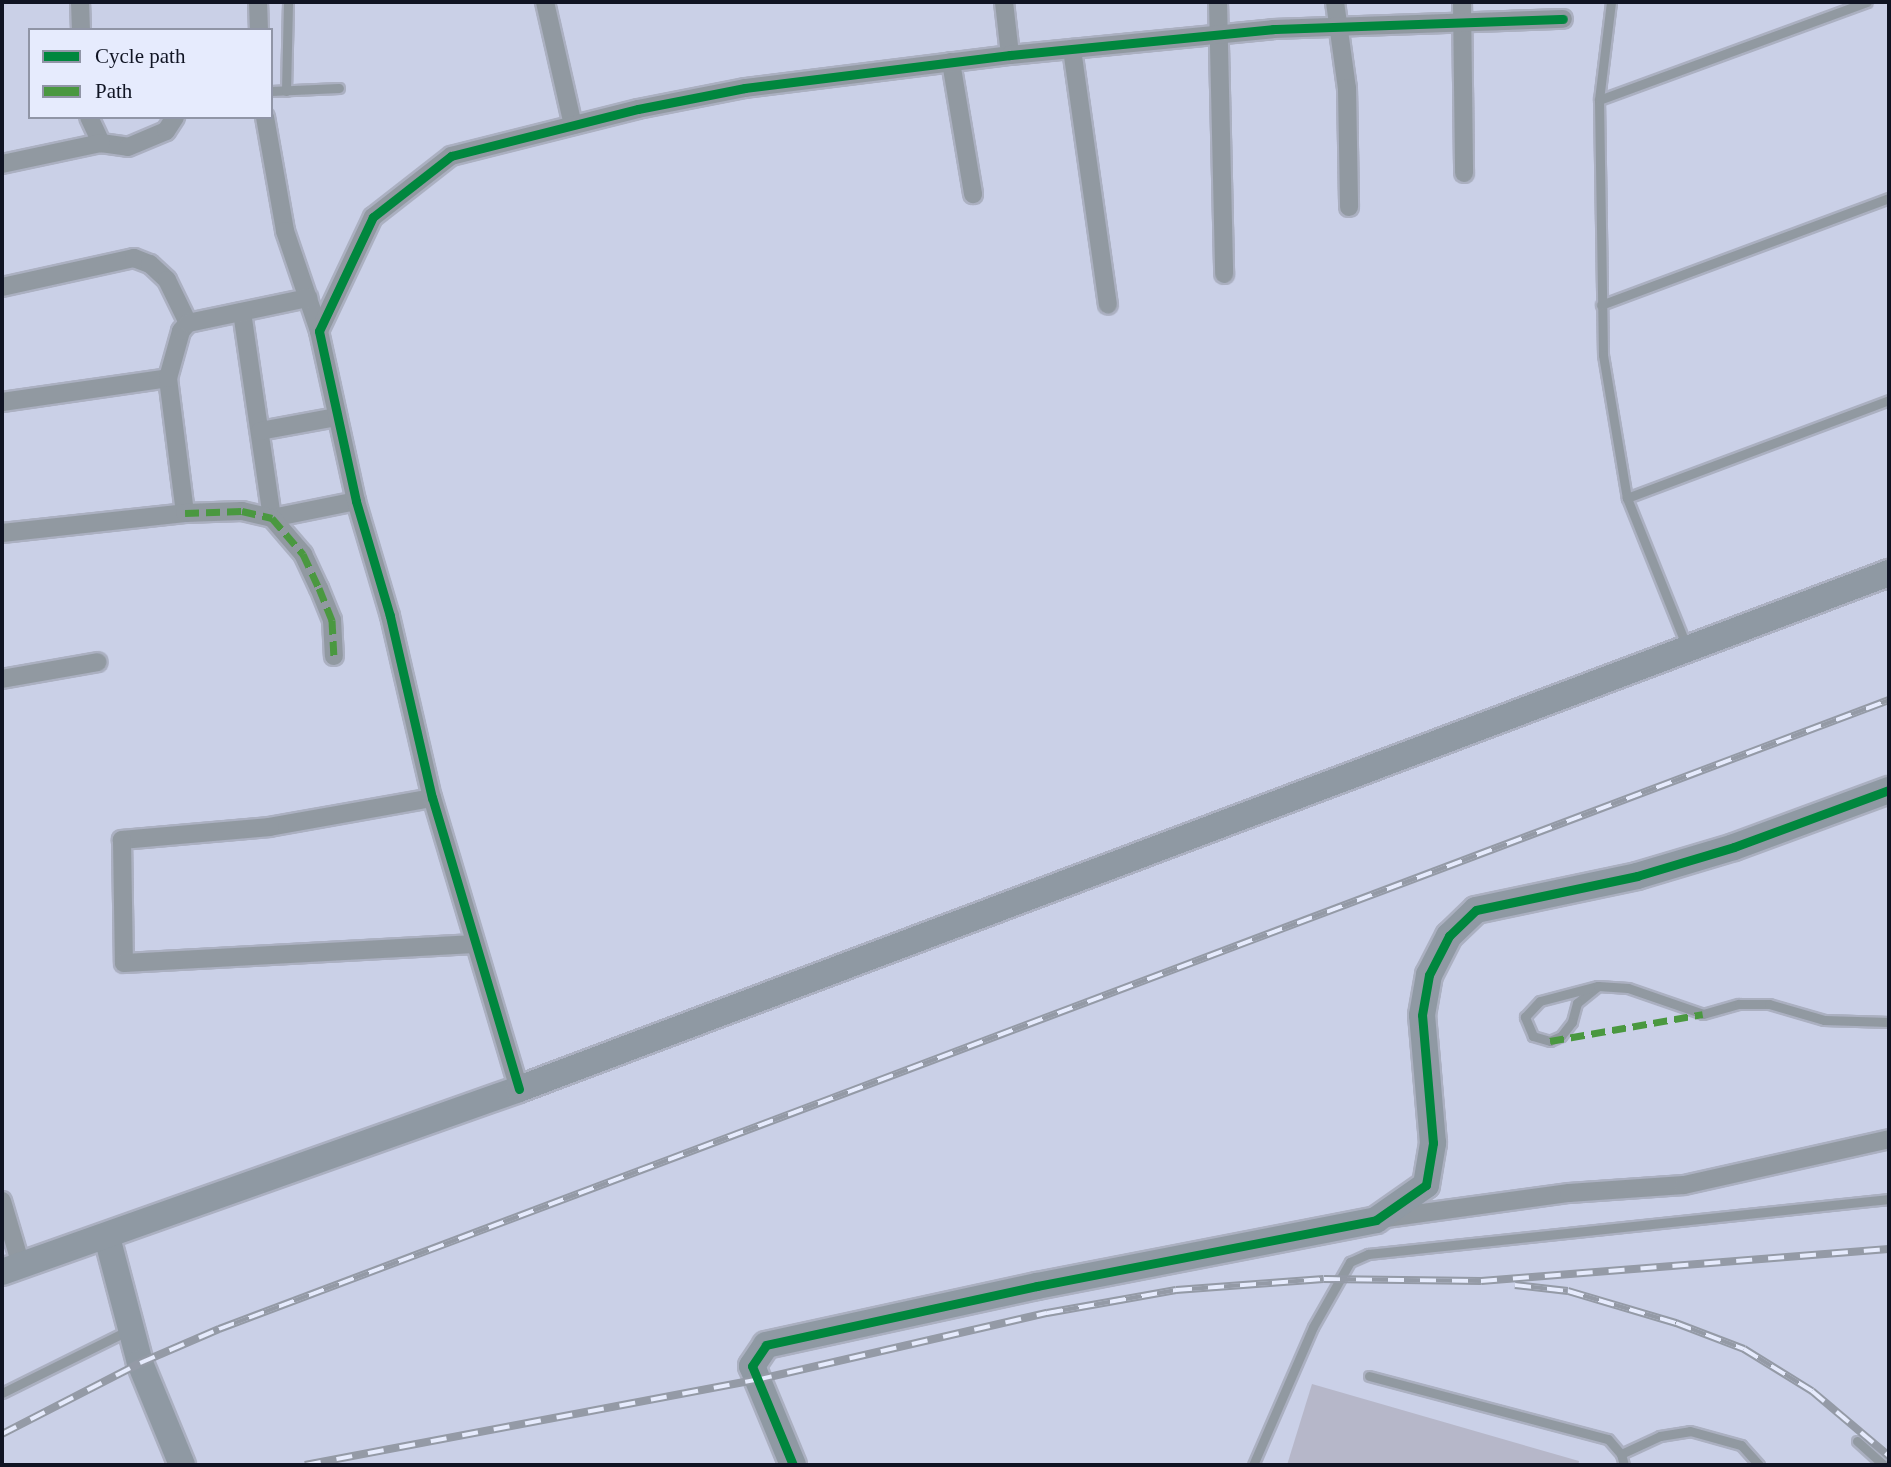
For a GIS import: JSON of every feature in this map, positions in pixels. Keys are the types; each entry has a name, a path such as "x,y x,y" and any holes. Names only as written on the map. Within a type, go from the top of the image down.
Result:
{"main road":[{"path":"11,1268 107,1237 519,1089 1889,573"},
{"path":"793,1465 752,1366 766,1345 1037,1286 1376,1220 1426,1185 1433,1143 1422,1015 1427,989 1449,936 1476,910 1637,876 1734,847 1889,790"},
{"path":"107,1237 140,1363 182,1465"}],"street":[{"path":"80,2 81,28"},
{"path":"258,2 259,28"},
{"path":"564,2 546,4 573,125"},
{"path":"1004,2 1010,55"},
{"path":"1218,2 1224,274"},
{"path":"1335,2 1336,28 1348,88 1349,207"},
{"path":"1462,2 1464,173"},
{"path":"319,331 373,217 451,156 573,125 745,88 1010,55 1220,35 1563,19"},
{"path":"1072,49 1108,304"},
{"path":"951,62 973,194"},
{"path":"90,119 101,143"},
{"path":"2,164 101,143 128,147 166,131 174,119"},
{"path":"265,119 285,231 319,331 356,501 390,616 432,798 519,1089"},
{"path":"2,287 134,258 150,264 167,280 188,323"},
{"path":"185,513 168,378 181,331 188,323 308,298"},
{"path":"242,312 272,517 303,554 319,588 332,620 334,656"},
{"path":"2,402 168,378"},
{"path":"260,431 336,416"},
{"path":"2,533 185,513 242,510 272,517 356,501"},
{"path":"2,679 98,662"},
{"path":"432,798 270,827 122,840 124,963 474,944"},
{"path":"1376,1220 1569,1193 1684,1185 1889,1139"},
{"path":"2,1201 11,1268"}],"lane":[{"path":"286,91 288,2"},
{"path":"1612,2 1599,100 1601,305 1606,380 1627,498 1688,648"},
{"path":"1599,100 1867,2"},
{"path":"273,91 339,89"},
{"path":"1601,305 1889,198"},
{"path":"1627,498 1889,400"},
{"path":"1598,986 1577,1003 1572,1022 1561,1036 1550,1041 1532,1036 1525,1017 1540,1002 1598,986 1628,988 1703,1014 1739,1004 1769,1003 1824,1020 1889,1022"},
{"path":"1253,1465 1313,1327 1350,1262 1368,1254 1889,1199"},
{"path":"2,1393 132,1328"},
{"path":"1370,1376 1608,1439 1621,1454 1623,1465"},
{"path":"1621,1454 1660,1436 1690,1431 1741,1445 1759,1465"},
{"path":"1857,1441 1884,1465"}],"building":[{"path":"1312,1384 1579,1461 1578,1465 1287,1465"}],"railway":[{"path":"2,1434 140,1363 219,1329 1889,700"},
{"path":"305,1465 756,1380 1047,1313 1176,1290 1324,1279 1481,1281 1889,1249"},
{"path":"1515,1285 1568,1291 1676,1323 1744,1349 1812,1391 1889,1456"}],"marked path":[{"path":"185,513 242,511 272,518 303,554 319,588 332,620 334,656"},
{"path":"1550,1041 1703,1014"}],"cycle path":[{"path":"519,1089 432,798 390,616 356,501 319,331 373,217 451,156 638,109 745,88 1010,55 1273,29 1563,19"},
{"path":"793,1465 752,1366 766,1345 1037,1286 1376,1220 1426,1185 1433,1143 1422,1015 1429,975 1449,936 1476,910 1637,876 1734,847 1889,790"}]}
